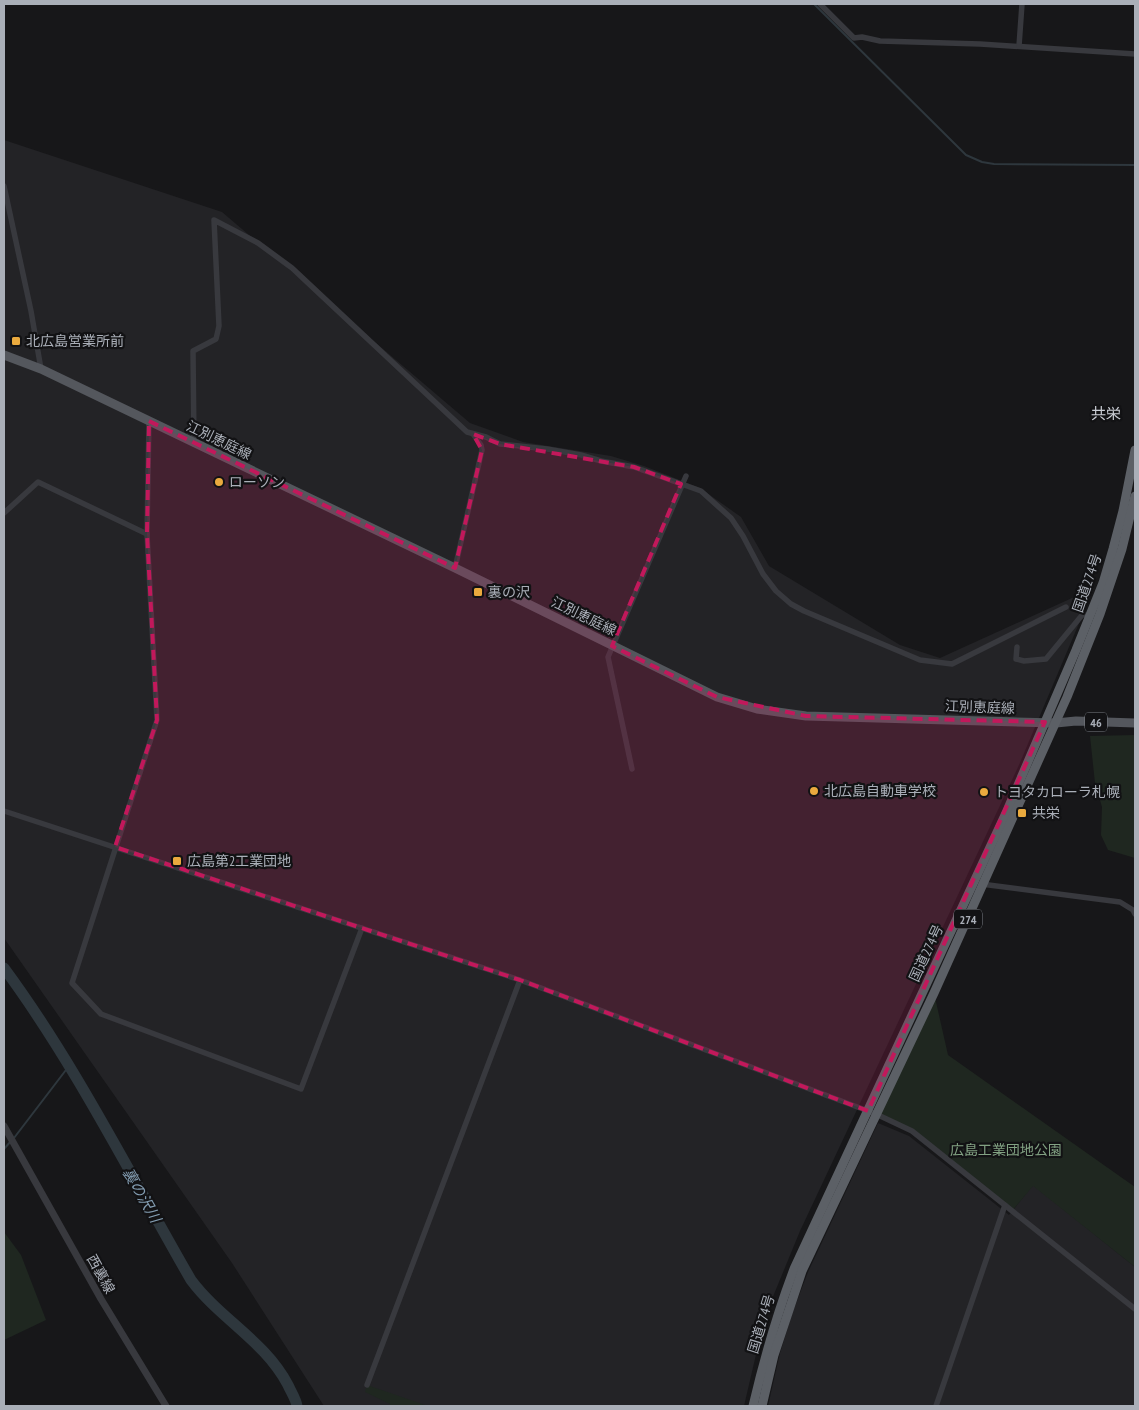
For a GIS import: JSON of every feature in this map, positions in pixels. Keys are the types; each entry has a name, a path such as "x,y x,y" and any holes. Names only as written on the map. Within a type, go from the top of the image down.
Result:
{"highway":[{"name":"国道274号","path":"979,883 1006,813 1090,617 1116,539 1135,450"},
{"name":"国道274号","path":"762,1406 774,1354 802,1271 872,1112 1056,723 1100,614 1122,550 1135,496"},
{"name":"国道274号","path":"752,1406 770,1336 794,1269 872,1112"}],"main road":[{"name":"江別恵庭線","path":"4,355 41,369 455,568 717,697 757,709 806,716 1056,723 1076,721 1135,723"}],"street":[{"path":"820,4 854,38 862,37 880,41 1019,46 1135,54"},
{"path":"1019,46 1022,4"},
{"path":"4,186 31,311 41,369"},
{"path":"194,444 193,351 216,339 219,326 214,220 258,243 292,268 467,432 486,437 500,444 581,455 601,462 634,467 701,492 731,518 763,574 776,591 791,604 804,611 920,660 952,664 1066,607"},
{"path":"149,422 147,534 157,720 72,983 101,1014 301,1089 362,928"},
{"path":"455,568 482,450 481,445 473,434"},
{"path":"632,770 608,657 686,476"},
{"path":"4,513 38,482 147,534"},
{"path":"1017,646 1016,659 1024,661 1046,659 1083,614 1090,617"},
{"path":"4,811 520,980 872,1112 912,1131 1135,1310"},
{"path":"979,883 1120,902 1133,910 1135,914"},
{"path":"367,1384 520,980"},
{"path":"4,1126 6,1139"},
{"name":"西裏線","path":"6,1139 18,1151 100,1299 166,1406"},
{"path":"936,1406 1005,1205"}],"highlighted area":[{"path":"149,421 455,568 482,450 473,434 500,444 634,467 681,484 612,646 717,697 806,716 1045,722 868,1111 520,980 115,847 157,720 147,534"}],"shaded area":[{"path":"4,140 222,212 470,423 523,442 611,456 644,466 700,488 741,517 769,566 900,645 940,658 1094,588 1019,765 800,1231 765,1316 744,1406 324,1406 232,1263 4,938"},
{"path":"878,1123 909,1136 1009,1215 1033,1185 1135,1267 1135,1406 768,1406 780,1353 808,1272"}],"green space":[{"path":"1135,735 1135,858 1108,850 1101,835 1102,807 1095,783 1090,736"},
{"name":"広島工業団地公園","path":"934,993 948,1055 1135,1187 1135,1267 1033,1186 1012,1211 912,1131 876,1114"},
{"path":"4,1232 21,1255 46,1320 4,1340"},
{"path":"367,1385 428,1406 390,1406 390,1404 365,1392"}],"waterway":[{"path":"814,4 966,155 982,162 994,164 1135,165"},
{"name":"裏の沢川","path":"4,968 79,1081 191,1280 215,1307 255,1343 278,1369 295,1398 297,1406"},
{"path":"14,1138 69,1066"},
{"path":"4,1149 11,1141"}],"place":[{"name":"北広島営業所前","path":"16,341"},
{"name":"ローソン","path":"219,482"},
{"name":"裏の沢","path":"478,592"},
{"name":"北広島自動車学校","path":"814,791"},
{"name":"トヨタカローラ札幌","path":"984,792"},
{"name":"共栄","path":"1022,813"},
{"name":"広島第2工業団地","path":"177,861"}],"district":[{"name":"共栄","path":"1106,413"}]}
